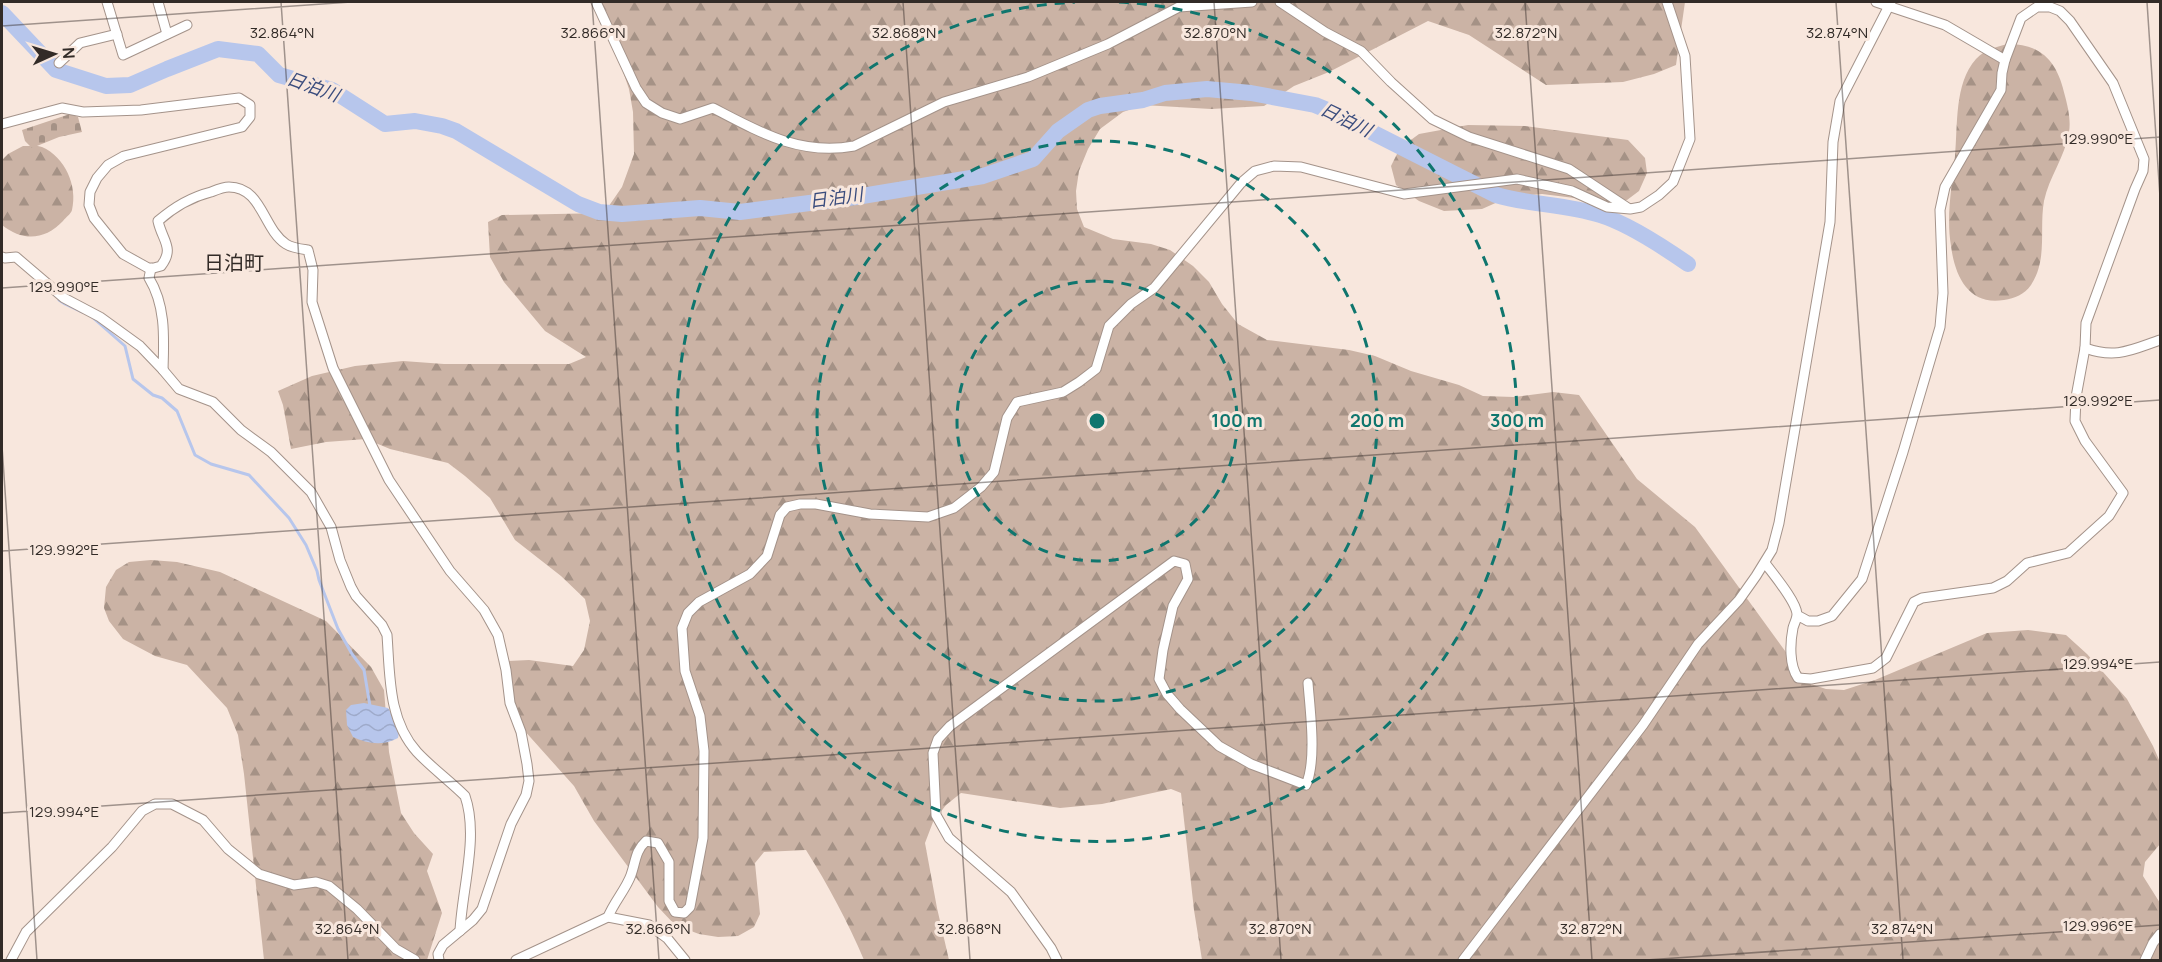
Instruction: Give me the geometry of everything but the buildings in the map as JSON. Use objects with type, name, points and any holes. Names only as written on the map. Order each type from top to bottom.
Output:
[{"type":"street","points":[[107,2],[123,55],[187,25]]},
{"type":"street","points":[[158,2],[166,34]]},
{"type":"street","points":[[596,2],[636,88],[646,103],[662,113],[680,119],[713,108],[762,134],[777,139],[812,148],[838,149],[854,146],[944,102],[1028,77],[1098,48],[1179,7],[1252,2]]},
{"type":"street","points":[[1280,2],[1325,32],[1361,51],[1432,119],[1469,137],[1569,169],[1630,209]]},
{"type":"street","points":[[608,917],[631,876],[638,849],[646,841],[658,843],[669,862],[669,901],[675,912],[684,913],[690,907],[704,838],[704,751],[700,716],[685,671],[682,627],[688,613],[699,602],[750,574],[767,556],[780,514],[787,507],[816,504],[870,514],[928,517],[954,508],[981,487],[994,472],[1007,418],[1017,402],[1063,392],[1096,369],[1109,326],[1131,304],[1154,288],[1241,183],[1255,171],[1274,166],[1301,167],[1404,194],[1517,179],[1572,191],[1607,207],[1630,209],[1641,207],[1673,182],[1690,139],[1685,56],[1667,2]]},
{"type":"street","points":[[1876,2],[1890,3],[1945,25],[2005,60]]},
{"type":"street","points":[[1463,960],[1643,725],[1698,645],[1739,600],[1772,550],[1779,523],[1830,222],[1833,142],[1840,101],[1890,3]]},
{"type":"street","points":[[1765,562],[1794,605],[1797,615],[1793,628],[1791,651],[1794,673],[1798,678],[1811,679],[1873,668],[1886,658],[1914,602],[1922,598],[1993,588],[2007,580],[2027,563],[2068,553],[2109,516],[2123,492],[2085,441],[2075,421],[2076,397],[2085,348],[2086,323],[2143,171],[2144,159],[2113,82],[2070,21],[2060,11],[2050,7],[2037,7],[2021,18],[2005,60],[2001,90],[1945,188],[1940,210],[1943,293],[1940,327],[1862,579],[1832,616],[1818,621],[1808,621],[1797,615]]},
{"type":"street","points":[[59,63],[70,59],[80,43],[117,34]]},
{"type":"street","points":[[2,124],[62,108],[83,112],[141,110],[239,98],[250,105],[250,117],[242,127],[124,156],[108,165],[97,178],[90,192],[89,205],[94,218],[123,254],[151,268],[161,266],[168,257],[168,247],[160,232],[158,221],[171,210],[197,195],[229,187],[245,191],[257,203],[276,236],[287,245],[308,250],[313,270],[312,302],[338,378],[389,480],[450,571],[484,610],[498,634],[510,703],[521,732],[529,781],[526,795],[511,824],[497,860],[482,909],[443,945],[438,954],[439,960]]},
{"type":"street","points":[[8,257],[64,298],[100,317],[140,346],[179,389],[213,402],[242,430],[271,452],[311,492],[331,527],[340,560],[351,587],[356,596],[382,625],[387,635],[394,711],[404,732],[415,749],[465,796],[471,817],[468,868],[460,931]]},
{"type":"street","points":[[151,268],[149,278],[157,291],[162,312],[163,370]]},
{"type":"street","points":[[2085,348],[2109,354],[2129,351],[2160,340]]},
{"type":"street","points":[[1057,960],[1011,892],[949,838],[936,815],[933,753],[938,739],[950,726],[1174,561],[1185,564],[1188,579],[1173,606],[1159,679],[1180,710],[1219,746],[1251,764],[1306,785],[1311,764],[1308,682]]},
{"type":"street","points":[[11,960],[26,932],[112,847],[142,811],[155,804],[172,804],[203,820],[228,849],[260,874],[294,885],[316,882],[329,886],[357,909],[396,949],[415,960]]},
{"type":"street","points":[[516,960],[608,917],[649,925],[667,938],[685,960]]},
{"type":"street","points":[[2145,960],[2160,934]]},
{"type":"green space","points":[[599,2],[1685,2],[1676,65],[1654,74],[1623,82],[1546,85],[1469,35],[1428,21],[1329,72],[1294,86],[1264,106],[1211,109],[1143,105],[1123,112],[1100,129],[1079,171],[1076,191],[1077,209],[1084,227],[1113,239],[1151,244],[1170,250],[1193,266],[1209,282],[1222,304],[1238,324],[1267,340],[1349,350],[1375,356],[1411,371],[1459,385],[1483,396],[1514,397],[1553,392],[1579,395],[1637,479],[1695,527],[1811,684],[1826,689],[1844,690],[1875,680],[1987,633],[2028,630],[2066,635],[2087,654],[2127,699],[2160,762],[2160,844],[2145,862],[2143,876],[2160,903],[2160,960],[1202,960],[1181,793],[1171,789],[1102,804],[1060,808],[961,793],[946,805],[933,822],[925,843],[949,960],[864,960],[837,904],[806,850],[764,852],[755,863],[760,914],[754,927],[738,936],[718,937],[699,934],[675,925],[658,907],[594,821],[574,786],[514,719],[501,672],[508,661],[529,660],[573,666],[584,650],[590,621],[585,599],[561,576],[515,540],[490,498],[448,463],[390,449],[366,439],[326,442],[291,449],[283,405],[278,391],[312,376],[355,366],[403,361],[444,364],[569,364],[586,357],[545,331],[504,282],[490,257],[488,222],[502,215],[604,213],[622,187],[634,154],[633,112],[629,89]]},
{"type":"green space","points":[[2008,44],[2020,45],[2040,52],[2053,65],[2062,85],[2070,128],[2044,201],[2041,254],[2036,275],[2031,285],[2022,294],[1992,301],[1973,294],[1960,278],[1951,246],[1949,212],[1958,105],[1964,80],[1976,59],[1991,49]]},
{"type":"green space","points":[[70,114],[78,117],[82,132],[59,137],[32,148],[25,141],[22,130]]},
{"type":"green space","points":[[1468,125],[1525,126],[1628,140],[1645,158],[1647,173],[1639,191],[1627,200],[1607,202],[1542,194],[1509,197],[1482,209],[1444,211],[1419,201],[1396,185],[1391,166],[1400,148],[1419,134]]},
{"type":"green space","points":[[23,146],[42,147],[57,158],[68,173],[73,191],[70,214],[49,232],[34,237],[18,234],[2,225],[2,160]]},
{"type":"green space","points":[[151,560],[177,562],[220,572],[326,621],[371,667],[384,690],[389,752],[401,813],[414,833],[433,854],[427,871],[442,913],[427,960],[264,960],[244,774],[238,735],[227,708],[187,665],[155,656],[123,639],[109,621],[104,608],[106,587],[116,570],[129,562]]},
{"type":"water","points":[[364,703],[388,708],[398,726],[398,738],[376,743],[353,737],[347,725],[346,710],[351,705]]},
{"type":"waterway","name":"日泊川","points":[[2,13],[56,70],[106,86],[130,85],[218,49],[258,54],[279,75],[332,90],[385,124],[415,121],[456,131],[578,204],[599,212],[622,214],[700,208],[740,212],[856,197],[983,176],[1033,159],[1058,131],[1088,110],[1143,100],[1165,93],[1207,89],[1251,93],[1315,105],[1496,195],[1600,215],[1633,230],[1688,264]]},
{"type":"waterway","points":[[59,300],[82,312]]},
{"type":"waterway","points":[[91,316],[125,346],[133,379],[177,411],[195,455],[211,464],[249,475],[289,518],[306,545],[338,629],[364,670],[370,706]]},
{"type":"district","name":"日泊町","points":[[234,263]]}]
